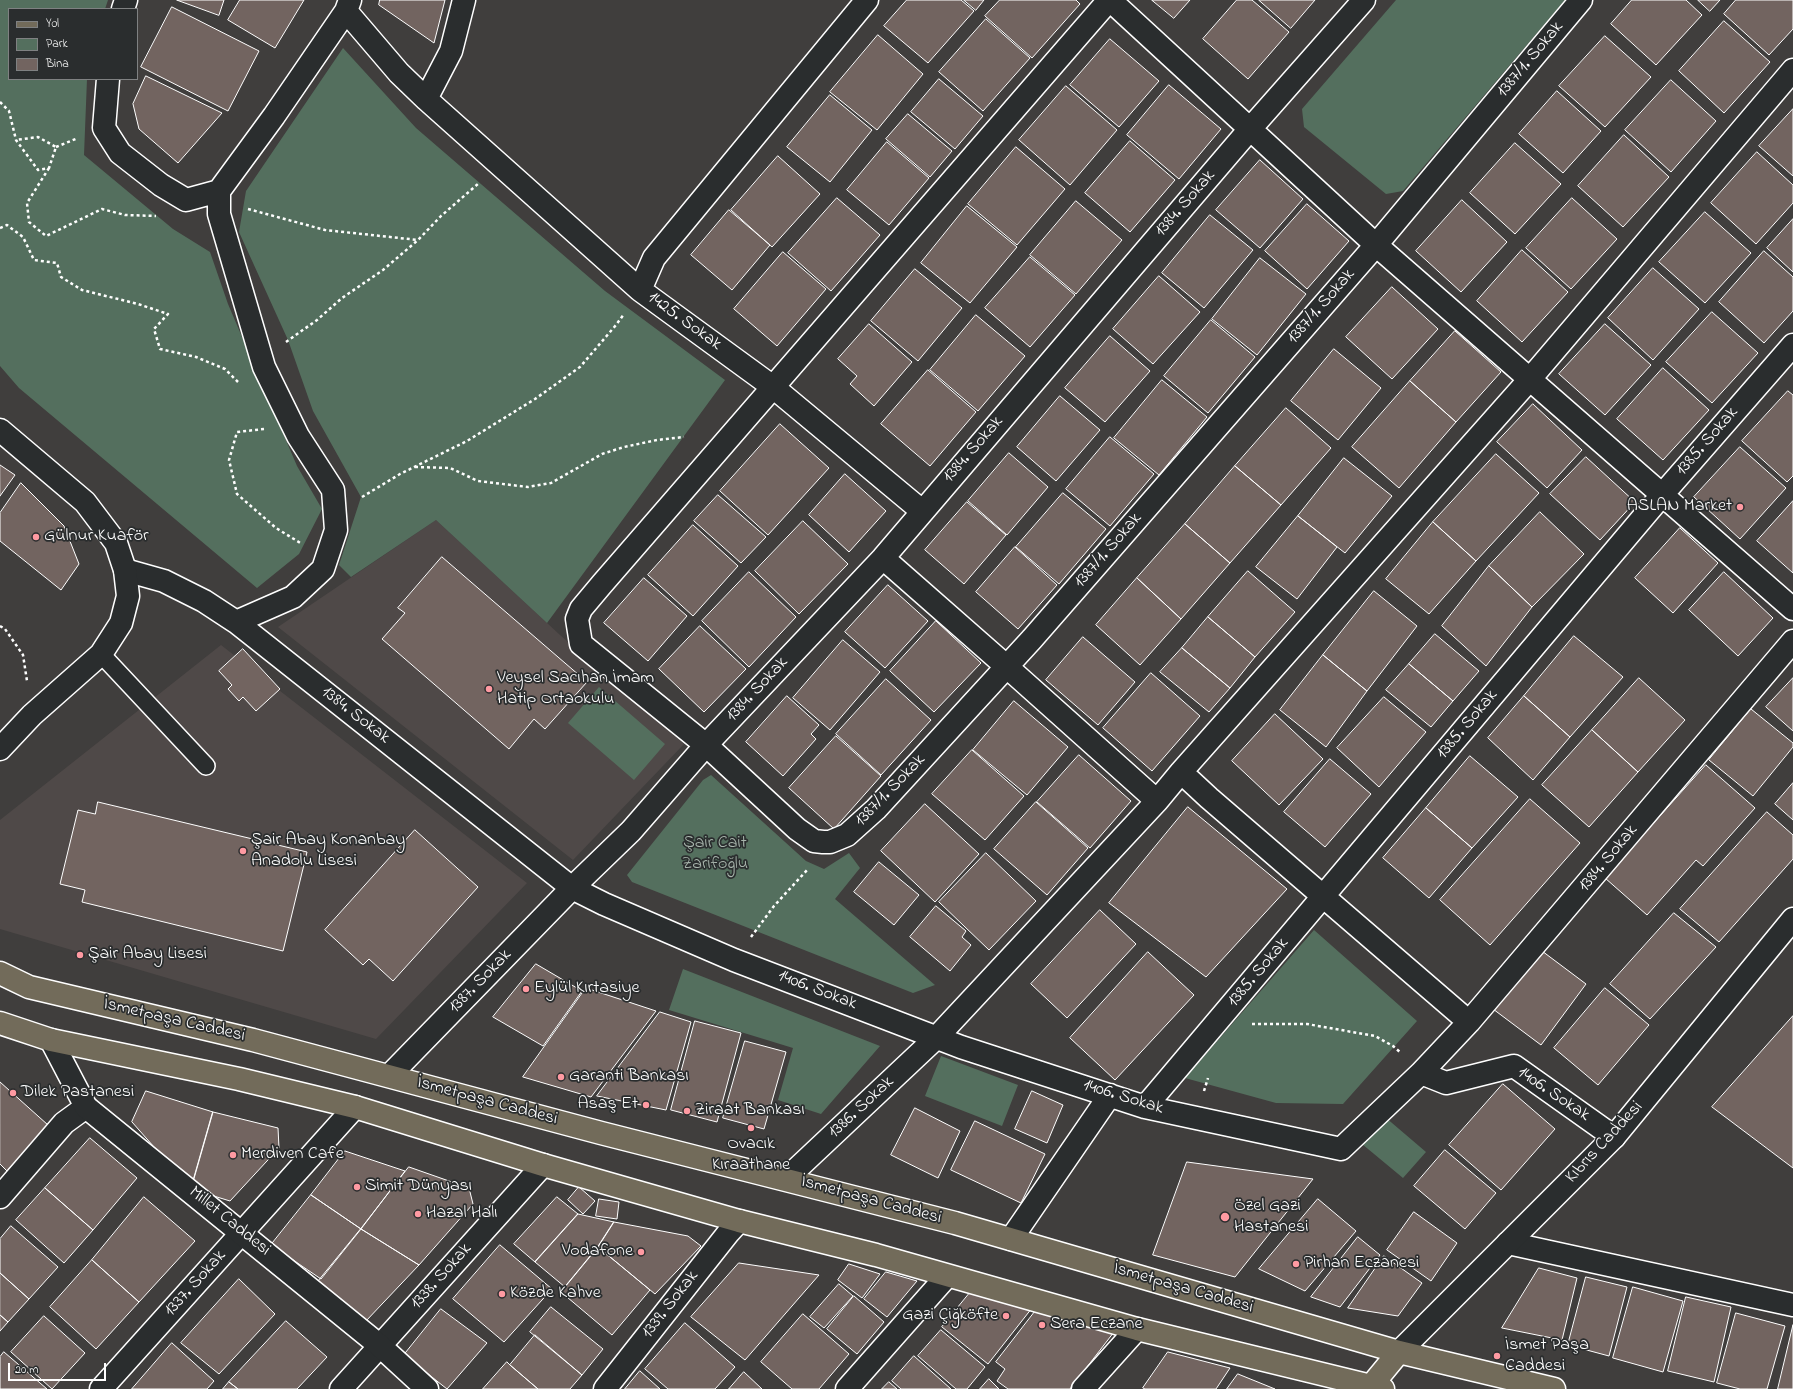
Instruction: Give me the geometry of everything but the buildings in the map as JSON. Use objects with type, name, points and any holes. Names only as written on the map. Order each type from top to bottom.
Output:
[{"type":"main road","name":"İsmetpaşa Caddesi","points":[[0,973],[29,987],[253,1040],[390,1075],[601,1133],[786,1179],[1011,1239],[1399,1352],[1554,1389]]},
{"type":"main road","points":[[0,1023],[51,1040],[239,1079],[355,1107],[544,1165],[739,1221],[876,1255],[1137,1330],[1374,1388],[1399,1352]]},
{"type":"street","points":[[426,100],[451,51],[464,0]]},
{"type":"street","name":"1425. Sokak","points":[[867,0],[654,258],[640,290],[773,387],[922,511]]},
{"type":"street","points":[[823,842],[814,841],[796,829],[706,745],[581,644],[576,619],[582,609],[773,387],[1110,0],[1376,245],[1793,609]]},
{"type":"street","name":"1384. Sokak","points":[[572,888],[630,831],[706,745],[882,558],[1250,129],[1364,0]]},
{"type":"street","name":"1387/1. Sokak","points":[[823,842],[830,842],[847,835],[876,808],[1042,627],[1376,245],[1581,0]]},
{"type":"street","points":[[236,622],[293,597],[323,569],[336,530],[333,490],[298,436],[264,367],[219,214],[219,191],[274,116],[348,6],[399,72],[426,100],[640,290]]},
{"type":"street","name":"1386. Sokak","points":[[786,1179],[937,1037],[1156,801],[1530,380],[1793,70]]},
{"type":"street","points":[[108,80],[104,128],[120,153],[161,185],[186,200],[219,191]]},
{"type":"street","name":"1385. Sokak","points":[[1144,1107],[1324,897],[1662,495],[1793,345]]},
{"type":"street","points":[[0,430],[85,502],[116,543],[125,570],[128,596],[121,623],[101,654],[32,715],[0,749]]},
{"type":"street","points":[[882,558],[1006,666],[1156,801]]},
{"type":"street","name":"1384. Sokak","points":[[125,570],[164,580],[204,601],[236,622],[572,888],[604,904]]},
{"type":"street","name":"1384. Sokak","points":[[1421,1073],[1470,1022],[1793,641]]},
{"type":"street","points":[[0,727],[32,715]]},
{"type":"street","points":[[1181,772],[1209,798],[1470,1022]]},
{"type":"street","name":"1387. Sokak","points":[[390,1075],[572,888]]},
{"type":"street","name":"1406. Sokak","points":[[604,904],[734,960],[961,1047],[1144,1107],[1341,1149],[1421,1073],[1446,1083],[1514,1066],[1614,1137]]},
{"type":"street","name":"Kıbrıs Caddesi","points":[[1399,1352],[1614,1137],[1793,919]]},
{"type":"street","name":"Millet Caddesi","points":[[51,1040],[86,1107],[379,1345],[427,1389]]},
{"type":"street","points":[[1011,1239],[1110,1096]]},
{"type":"street","points":[[0,1197],[64,1123],[86,1107]]},
{"type":"street","name":"1337. Sokak","points":[[101,1389],[355,1107]]},
{"type":"street","name":"1338. Sokak","points":[[341,1389],[379,1345],[544,1165]]},
{"type":"street","name":"1339. Sokak","points":[[605,1389],[739,1221]]},
{"type":"street","points":[[1508,1243],[1793,1305]]},
{"type":"street","points":[[847,1389],[947,1276]]},
{"type":"street","points":[[1083,1389],[1137,1330]]},
{"type":"lane","points":[[101,654],[206,766]]},
{"type":"path","points":[[0,102],[9,111],[16,140],[38,170],[49,168]]},
{"type":"path","points":[[16,140],[38,137],[56,147],[49,168],[27,203],[29,222],[46,236],[102,209],[125,215],[157,217]]},
{"type":"path","points":[[262,357],[317,320],[342,298],[383,270],[418,240],[441,216],[500,165]]},
{"type":"path","points":[[219,214],[244,208],[325,230],[418,240]]},
{"type":"path","points":[[0,228],[8,225],[23,237],[34,260],[57,263],[61,277],[82,290],[138,304],[168,314],[154,330],[160,349],[196,357],[225,369],[241,385]]},
{"type":"path","points":[[335,514],[415,467],[467,441],[535,399],[580,367],[616,325],[640,290]]},
{"type":"path","points":[[268,429],[237,432],[229,460],[237,494],[276,528],[326,558]]},
{"type":"path","points":[[415,467],[450,468],[478,481],[528,487],[551,483],[596,457],[617,449],[657,440],[684,437]]},
{"type":"path","points":[[0,626],[5,629],[23,655],[32,715]]},
{"type":"path","points":[[734,960],[774,906],[808,869],[823,842]]},
{"type":"path","points":[[1249,1024],[1307,1024],[1375,1036],[1393,1046],[1421,1073]]},
{"type":"path","points":[[1195,1118],[1204,1095],[1207,1079],[1211,1074]]},
{"type":"shaded area","name":"Veysel Sacıhan İmam Hatip Ortaokulu","points":[[436,520],[560,635],[684,744],[573,860],[278,627]]},
{"type":"shaded area","name":"Şair Abay Konanbay Anadolu Lisesi","points":[[221,645],[527,883],[376,1039],[0,929],[0,820]]},
{"type":"green space","points":[[0,0],[108,0],[105,8],[8,8],[8,80],[87,80],[84,155],[173,229],[210,252],[228,304],[297,466],[322,509],[299,554],[257,588],[19,388],[0,366]]},
{"type":"green space","points":[[1396,0],[1565,0],[1403,191],[1386,194],[1304,127],[1302,109]]},
{"type":"green space","points":[[343,48],[416,128],[605,291],[725,380],[547,623],[436,520],[351,577],[339,565],[361,497],[313,411],[288,340],[239,232],[246,191]]},
{"type":"green space","points":[[599,687],[665,744],[634,780],[568,723]]},
{"type":"green space","name":"Şair Cait Zarifoğlu","points":[[711,775],[806,861],[824,869],[849,853],[860,868],[835,899],[935,985],[913,993],[632,882],[627,875],[703,780]]},
{"type":"green space","points":[[1314,930],[1417,1021],[1343,1104],[1276,1103],[1185,1078]]},
{"type":"green space","points":[[683,969],[880,1046],[821,1114],[778,1100],[793,1048],[669,1010]]},
{"type":"green space","points":[[941,1056],[1018,1085],[1002,1126],[925,1096]]},
{"type":"green space","points":[[1385,1117],[1426,1152],[1403,1178],[1362,1144]]},
{"type":"place","name":"ASLAN Market","points":[[1740,507]]},
{"type":"place","name":"Gülnur Kuaför","points":[[36,537]]},
{"type":"place","name":"Veysel Sacıhan İmam Hatip Ortaokulu","points":[[489,689]]},
{"type":"place","name":"Şair Abay Konanbay Anadolu Lisesi","points":[[243,851]]},
{"type":"place","name":"Şair Abay Lisesi","points":[[80,955]]},
{"type":"place","name":"Eylül Kırtasiye","points":[[526,989]]},
{"type":"place","name":"Garanti Bankası","points":[[561,1077]]},
{"type":"place","name":"Dilek Pastanesi","points":[[13,1093]]},
{"type":"place","name":"Asaş Et","points":[[646,1105]]},
{"type":"place","name":"Ziraat Bankası","points":[[687,1111]]},
{"type":"place","name":"Ovacık Kıraathane","points":[[751,1128]]},
{"type":"place","name":"Merdiven Cafe","points":[[233,1155]]},
{"type":"place","name":"Simit Dünyası","points":[[357,1187]]},
{"type":"place","name":"Hazal Halı","points":[[418,1214]]},
{"type":"place","name":"Özel Gazi Hastanesi","points":[[1225,1217]]},
{"type":"place","name":"Vodafone","points":[[641,1252]]},
{"type":"place","name":"Pirhan Eczanesi","points":[[1296,1264]]},
{"type":"place","name":"Közde Kahve","points":[[502,1294]]},
{"type":"place","name":"Gazi Çiğköfte","points":[[1006,1316]]},
{"type":"place","name":"Sera Eczane","points":[[1042,1325]]},
{"type":"place","name":"İsmet Paşa Caddesi","points":[[1497,1356]]}]
